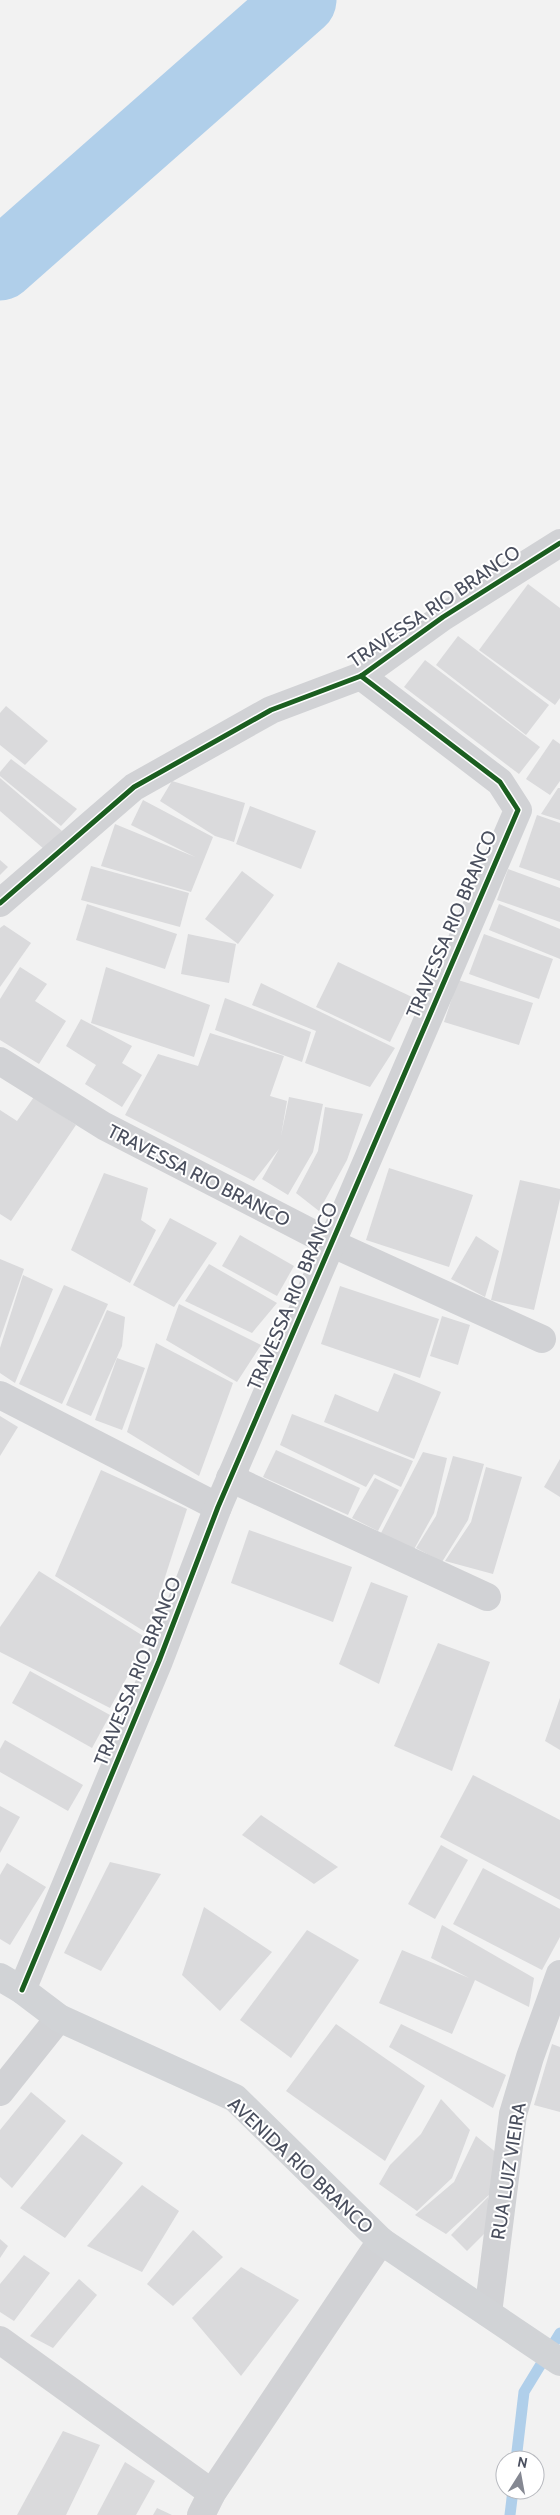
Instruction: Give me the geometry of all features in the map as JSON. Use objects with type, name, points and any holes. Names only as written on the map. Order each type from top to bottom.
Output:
[{"type":"main road","name":"AVENIDA RIO BRANCO","points":[[11,1984],[59,2018],[235,2098],[381,2241],[560,2362]]},
{"type":"street","name":"TRAVESSA RIO BRANCO","points":[[0,903],[134,787],[271,710],[361,676],[443,616],[560,543]]},
{"type":"street","name":"TRAVESSA RIO BRANCO","points":[[11,1984],[159,1661],[218,1506],[518,810],[500,782],[361,676]]},
{"type":"street","name":"TRAVESSA RIO BRANCO","points":[[0,1062],[104,1126],[331,1243],[542,1339]]},
{"type":"street","points":[[0,1395],[218,1506]]},
{"type":"street","points":[[230,1478],[487,1598]]},
{"type":"street","name":"RUA LUIZ VIEIRA","points":[[488,2313],[513,2114],[530,2057],[560,1974]]},
{"type":"street","points":[[0,2092],[59,2018]]},
{"type":"street","points":[[0,2340],[207,2504],[381,2241]]},
{"type":"building","points":[[528,584],[560,608],[560,698],[555,705],[479,650]]},
{"type":"building","points":[[458,636],[549,705],[526,735],[436,665]]},
{"type":"building","points":[[425,660],[540,747],[519,774],[404,687]]},
{"type":"building","points":[[6,706],[48,741],[25,765],[0,745],[0,713]]},
{"type":"building","points":[[553,739],[560,744],[560,781],[550,795],[526,779]]},
{"type":"building","points":[[11,759],[77,809],[61,826],[0,776],[0,772]]},
{"type":"building","points":[[0,778],[62,831],[44,849],[0,811]]},
{"type":"building","points":[[172,781],[245,803],[234,842],[215,836],[160,801]]},
{"type":"building","points":[[558,788],[560,788],[560,820],[541,814]]},
{"type":"building","points":[[143,800],[213,837],[191,892],[101,866],[115,824],[195,857],[131,825]]},
{"type":"building","points":[[250,806],[316,831],[301,869],[236,844]]},
{"type":"building","points":[[537,815],[560,823],[560,881],[519,867]]},
{"type":"building","points":[[0,860],[8,867],[0,875]]},
{"type":"building","points":[[91,866],[189,893],[180,927],[81,900]]},
{"type":"building","points":[[508,869],[560,888],[560,922],[497,900]]},
{"type":"building","points":[[242,871],[274,895],[238,944],[205,919]]},
{"type":"building","points":[[87,904],[177,934],[165,969],[76,940]]},
{"type":"building","points":[[499,904],[560,929],[560,959],[489,930]]},
{"type":"building","points":[[4,925],[31,943],[0,987],[0,928]]},
{"type":"building","points":[[188,934],[236,944],[229,983],[181,974]]},
{"type":"building","points":[[484,934],[553,959],[539,999],[469,974]]},
{"type":"building","points":[[338,962],[412,997],[390,1042],[316,1007]]},
{"type":"building","points":[[20,967],[47,984],[35,1001],[66,1021],[39,1064],[0,1040],[0,999]]},
{"type":"building","points":[[106,967],[210,1005],[194,1057],[91,1023]]},
{"type":"building","points":[[458,980],[533,1003],[519,1045],[444,1022]]},
{"type":"building","points":[[261,983],[395,1048],[370,1087],[305,1063],[316,1031],[252,1005]]},
{"type":"building","points":[[225,998],[311,1032],[302,1062],[215,1030]]},
{"type":"building","points":[[81,1019],[132,1046],[122,1063],[142,1075],[122,1107],[85,1084],[96,1065],[66,1046]]},
{"type":"building","points":[[210,1033],[284,1056],[270,1096],[287,1101],[281,1136],[289,1097],[323,1104],[313,1152],[288,1195],[262,1179],[279,1149],[254,1181],[125,1115],[158,1054],[198,1066]]},
{"type":"building","points":[[34,1097],[76,1125],[11,1221],[0,1214],[0,1110],[17,1121]]},
{"type":"building","points":[[325,1107],[363,1114],[347,1160],[319,1211],[296,1193],[318,1151]]},
{"type":"building","points":[[389,1168],[473,1195],[449,1267],[366,1240]]},
{"type":"building","points":[[104,1173],[148,1188],[141,1220],[156,1230],[130,1283],[71,1250]]},
{"type":"building","points":[[520,1180],[560,1189],[560,1199],[534,1310],[491,1300]]},
{"type":"building","points":[[170,1218],[217,1243],[174,1307],[133,1285]]},
{"type":"building","points":[[240,1235],[294,1266],[277,1296],[222,1266]]},
{"type":"building","points":[[476,1236],[499,1251],[485,1297],[451,1279]]},
{"type":"building","points":[[0,1259],[24,1269],[0,1339]]},
{"type":"building","points":[[209,1264],[277,1303],[252,1333],[185,1301]]},
{"type":"building","points":[[23,1275],[53,1289],[15,1383],[0,1373],[0,1348]]},
{"type":"building","points":[[64,1285],[108,1304],[62,1404],[19,1384]]},
{"type":"building","points":[[340,1286],[439,1319],[420,1378],[321,1344]]},
{"type":"building","points":[[179,1304],[261,1345],[237,1382],[166,1340]]},
{"type":"building","points":[[107,1310],[125,1317],[122,1346],[91,1416],[66,1405]]},
{"type":"building","points":[[442,1316],[470,1325],[458,1365],[430,1356]]},
{"type":"building","points":[[156,1343],[233,1383],[199,1476],[127,1432]]},
{"type":"building","points":[[117,1358],[145,1368],[122,1430],[95,1420]]},
{"type":"building","points":[[394,1373],[441,1392],[414,1459],[324,1422],[335,1394],[378,1412]]},
{"type":"building","points":[[292,1414],[413,1461],[401,1487],[374,1474],[366,1487],[280,1445]]},
{"type":"building","points":[[0,1416],[18,1427],[0,1456]]},
{"type":"building","points":[[276,1450],[360,1488],[348,1515],[263,1477]]},
{"type":"building","points":[[423,1452],[447,1458],[434,1513],[412,1553],[380,1535]]},
{"type":"building","points":[[453,1456],[484,1464],[468,1520],[442,1562],[416,1548],[436,1516]]},
{"type":"building","points":[[560,1459],[560,1497],[544,1487]]},
{"type":"building","points":[[486,1467],[522,1477],[493,1574],[445,1561],[471,1522]]},
{"type":"building","points":[[101,1470],[187,1509],[147,1633],[55,1576]]},
{"type":"building","points":[[375,1478],[399,1490],[378,1531],[352,1518]]},
{"type":"building","points":[[249,1530],[352,1567],[333,1622],[231,1583]]},
{"type":"building","points":[[39,1571],[148,1639],[110,1708],[0,1652],[0,1627]]},
{"type":"building","points":[[371,1582],[408,1596],[379,1684],[339,1664]]},
{"type":"building","points":[[438,1643],[490,1662],[452,1771],[394,1746]]},
{"type":"building","points":[[30,1671],[110,1715],[92,1748],[12,1703]]},
{"type":"building","points":[[560,1698],[560,1750],[545,1741]]},
{"type":"building","points":[[5,1740],[83,1785],[68,1811],[0,1772],[0,1749]]},
{"type":"building","points":[[473,1775],[560,1820],[560,1900],[440,1837]]},
{"type":"building","points":[[0,1806],[20,1817],[0,1853]]},
{"type":"building","points":[[261,1815],[338,1867],[314,1884],[242,1835]]},
{"type":"building","points":[[441,1845],[468,1860],[435,1919],[408,1904]]},
{"type":"building","points":[[110,1862],[161,1874],[101,1971],[64,1953]]},
{"type":"building","points":[[7,1863],[46,1887],[10,1945],[0,1939],[0,1875]]},
{"type":"building","points":[[483,1868],[560,1909],[560,1937],[542,1970],[453,1924]]},
{"type":"building","points":[[204,1907],[272,1952],[220,2011],[182,1975]]},
{"type":"building","points":[[442,1925],[534,1978],[529,2007],[475,1980],[452,2034],[379,2003],[402,1950],[469,1978],[431,1958]]},
{"type":"building","points":[[307,1930],[359,1960],[291,2058],[240,2020]]},
{"type":"building","points":[[336,2024],[425,2086],[385,2161],[286,2091]]},
{"type":"building","points":[[401,2024],[506,2075],[493,2108],[389,2047]]},
{"type":"building","points":[[552,2044],[560,2047],[560,2112],[534,2105]]},
{"type":"building","points":[[31,2092],[66,2121],[12,2188],[0,2177],[0,2130]]},
{"type":"building","points":[[441,2099],[470,2130],[452,2178],[417,2211],[379,2184],[390,2165],[421,2134]]},
{"type":"building","points":[[82,2134],[123,2163],[65,2238],[20,2208]]},
{"type":"building","points":[[476,2136],[498,2154],[491,2193],[446,2234],[415,2215],[454,2182]]},
{"type":"building","points":[[142,2185],[179,2211],[142,2272],[87,2246]]},
{"type":"building","points":[[488,2197],[490,2228],[467,2251],[451,2235]]},
{"type":"building","points":[[193,2230],[223,2257],[173,2306],[147,2284]]},
{"type":"building","points":[[0,2239],[8,2246],[0,2258]]},
{"type":"building","points":[[24,2255],[50,2273],[14,2321],[0,2312],[0,2284]]},
{"type":"building","points":[[241,2267],[299,2300],[241,2376],[192,2318]]},
{"type":"building","points":[[79,2279],[97,2295],[53,2348],[30,2336]]},
{"type":"building","points":[[63,2431],[100,2445],[66,2515],[17,2515]]},
{"type":"building","points":[[125,2462],[155,2481],[136,2515],[97,2515]]},
{"type":"building","points":[[157,2508],[172,2515],[153,2515]]},
{"type":"waterway","points":[[0,265],[301,0]]},
{"type":"waterway","points":[[517,2450],[524,2392],[560,2333]]},
{"type":"waterway","points":[[510,2515],[512,2500]]},
{"type":"cycle path","points":[[0,903],[134,787],[271,710],[361,676],[443,617],[560,543]]},
{"type":"cycle path","points":[[22,1990],[159,1661],[218,1507],[518,810],[500,782],[361,676]]}]
